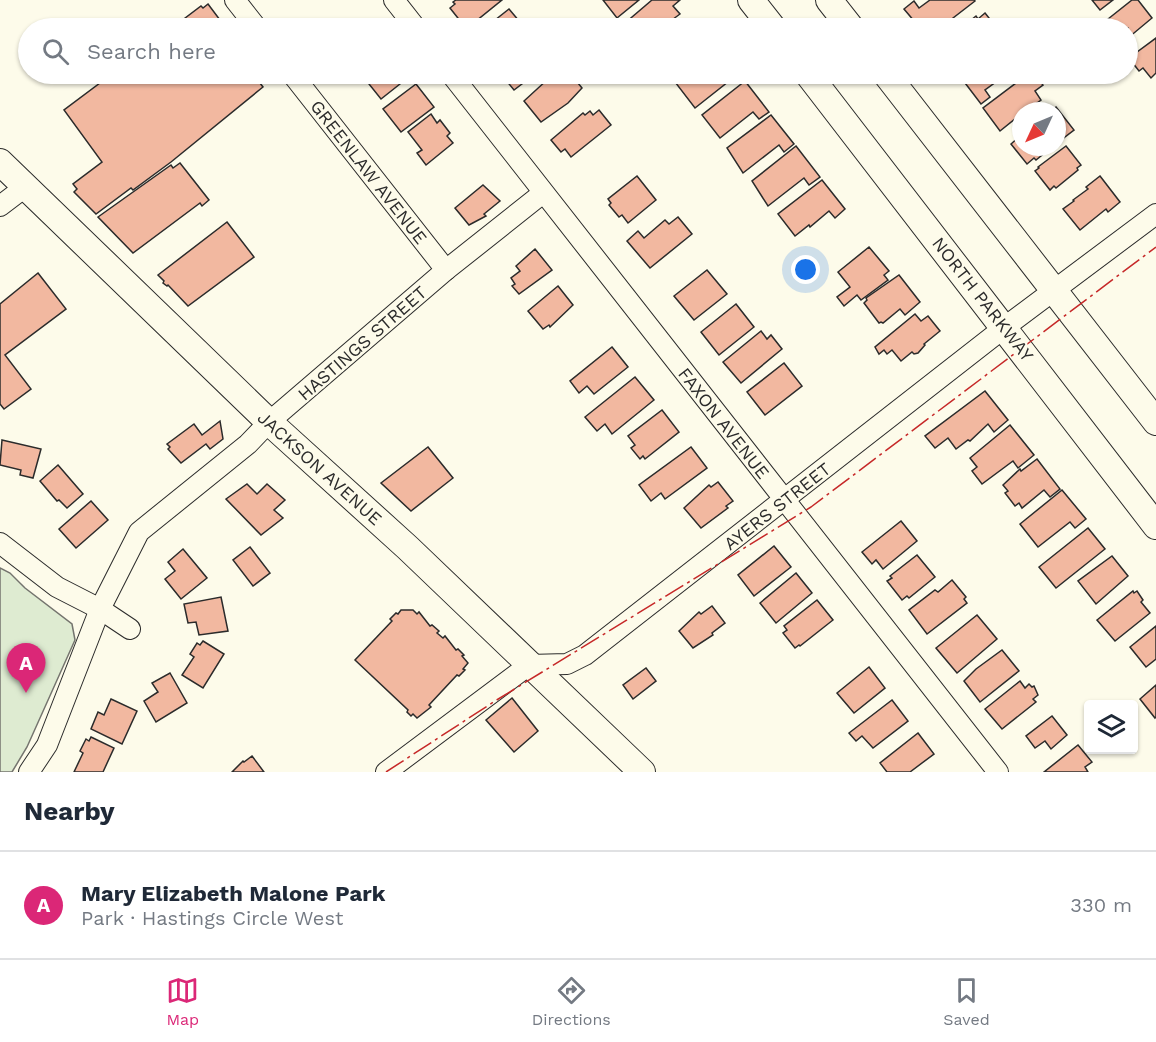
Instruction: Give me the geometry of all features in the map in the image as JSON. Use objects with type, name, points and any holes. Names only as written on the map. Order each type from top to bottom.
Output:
[{"type":"main road","points":[[751,0],[765,18]]},
{"type":"main road","points":[[829,0],[843,18]]},
{"type":"main road","name":"NORTH PARKWAY","points":[[816,84],[1156,526]]},
{"type":"main road","points":[[894,84],[1156,423]]},
{"type":"main road","name":"JACKSON AVENUE","points":[[0,162],[269,422],[408,549],[642,772]]},
{"type":"street","points":[[235,0],[249,18]]},
{"type":"street","points":[[394,0],[408,18]]},
{"type":"street","name":"GREENLAW AVENUE","points":[[300,84],[446,270]]},
{"type":"street","name":"FAXON AVENUE","points":[[459,84],[998,772]]},
{"type":"street","points":[[0,206],[25,188]]},
{"type":"street","name":"HASTINGS STREET","points":[[29,772],[47,745],[100,609],[139,532],[248,444],[269,422],[446,270],[543,193]]},
{"type":"street","name":"AYERS STREET","points":[[529,665],[567,664],[585,655],[1005,327],[1156,214]]},
{"type":"street","points":[[0,543],[57,587],[100,609],[130,629]]},
{"type":"street","points":[[386,772],[529,665]]},
{"type":"green space","points":[[0,568],[10,573],[25,588],[72,624],[75,640],[27,747],[12,772],[0,772]]},
{"type":"building","points":[[456,0],[502,0],[480,18],[458,18],[450,8],[455,4],[453,2]]},
{"type":"building","points":[[603,0],[639,0],[617,18]]},
{"type":"building","points":[[652,0],[680,0],[673,6],[680,14],[675,18],[631,18]]},
{"type":"building","points":[[930,0],[975,1],[953,18],[912,18],[904,9],[914,1],[919,8]]},
{"type":"building","points":[[1092,0],[1113,0],[1100,10]]},
{"type":"building","points":[[1132,0],[1138,0],[1152,18],[1138,30],[1138,18],[1109,18]]},
{"type":"building","points":[[208,4],[218,18],[185,18],[201,6],[203,8]]},
{"type":"building","points":[[509,9],[517,18],[498,18]]},
{"type":"building","points":[[985,13],[989,18],[979,18]]},
{"type":"building","points":[[1156,38],[1156,73],[1151,78],[1143,68],[1138,70],[1138,51]]},
{"type":"building","points":[[99,84],[261,84],[263,87],[171,162],[96,214],[74,192],[77,189],[73,184],[102,162],[64,110]]},
{"type":"building","points":[[369,84],[400,84],[381,99]]},
{"type":"building","points":[[416,84],[434,107],[401,132],[383,109]]},
{"type":"building","points":[[509,84],[522,84],[514,90]]},
{"type":"building","points":[[543,84],[579,84],[582,88],[568,103],[541,122],[524,101]]},
{"type":"building","points":[[677,84],[725,84],[695,108]]},
{"type":"building","points":[[741,84],[747,84],[769,112],[759,119],[753,112],[720,138],[702,115]]},
{"type":"building","points":[[966,84],[993,84],[985,90],[990,97],[981,104]]},
{"type":"building","points":[[1015,84],[1042,84],[1035,91],[1041,100],[1038,102],[1012,102],[1012,121],[1000,131],[983,108]]},
{"type":"building","points":[[599,110],[611,125],[571,157],[565,149],[561,152],[551,140],[583,113],[585,115],[590,111],[593,115]]},
{"type":"building","points":[[431,114],[437,123],[440,120],[450,133],[447,136],[453,143],[426,165],[417,153],[422,150],[408,132]]},
{"type":"building","points":[[771,115],[794,144],[784,152],[779,145],[743,173],[727,148]]},
{"type":"building","points":[[1066,120],[1074,130],[1066,136]]},
{"type":"building","points":[[796,146],[820,177],[809,185],[804,178],[768,206],[752,181]]},
{"type":"building","points":[[1066,146],[1081,165],[1056,188],[1054,186],[1050,190],[1035,171],[1053,156],[1066,156]]},
{"type":"building","points":[[1021,156],[1041,156],[1036,160],[1034,158],[1027,164]]},
{"type":"building","points":[[180,163],[209,200],[202,206],[200,203],[133,253],[98,217],[171,165],[173,168]]},
{"type":"building","points":[[637,176],[656,200],[628,223],[622,215],[619,217],[609,205],[611,203],[608,199]]},
{"type":"building","points":[[1100,176],[1120,202],[1108,212],[1106,209],[1080,230],[1063,209]]},
{"type":"building","points":[[822,180],[845,209],[835,218],[829,211],[795,236],[778,214]]},
{"type":"building","points":[[483,185],[500,201],[484,214],[486,216],[469,225],[455,208]]},
{"type":"building","points":[[678,217],[692,234],[650,268],[627,241],[638,231],[644,238],[665,220],[669,224]]},
{"type":"building","points":[[227,222],[254,257],[188,306],[168,285],[163,283],[164,281],[158,275]]},
{"type":"building","points":[[869,247],[889,271],[884,275],[888,280],[861,300],[857,295],[844,306],[837,297],[850,287],[838,272]]},
{"type":"building","points":[[535,249],[552,270],[519,294],[512,286],[515,284],[511,278],[520,271],[516,266]]},
{"type":"building","points":[[707,270],[727,294],[694,320],[674,296]]},
{"type":"building","points":[[38,273],[66,309],[5,355],[31,389],[4,409],[0,404],[0,304]]},
{"type":"building","points":[[899,275],[920,302],[905,315],[900,309],[883,323],[879,323],[864,303],[866,298]]},
{"type":"building","points":[[558,286],[573,305],[550,327],[549,325],[543,329],[528,311]]},
{"type":"building","points":[[736,304],[754,327],[719,355],[701,332]]},
{"type":"building","points":[[915,314],[921,321],[928,316],[940,331],[924,344],[918,353],[912,352],[901,361],[892,350],[887,354],[884,350],[879,354],[875,347]]},
{"type":"building","points":[[761,331],[767,339],[771,335],[782,349],[741,383],[723,362]]},
{"type":"building","points":[[612,347],[628,367],[594,394],[587,386],[579,393],[570,381]]},
{"type":"building","points":[[784,363],[802,386],[765,415],[747,392]]},
{"type":"building","points":[[635,377],[654,400],[612,434],[605,424],[597,431],[585,417]]},
{"type":"building","points":[[985,391],[1008,420],[994,432],[988,424],[970,441],[968,440],[956,449],[948,438],[935,448],[925,436]]},
{"type":"building","points":[[662,410],[679,432],[645,459],[643,456],[640,459],[631,448],[635,445],[628,436]]},
{"type":"building","points":[[220,421],[223,439],[210,449],[206,444],[181,463],[168,449],[170,447],[167,444],[194,424],[202,435]]},
{"type":"building","points":[[1010,425],[1034,455],[1018,468],[1013,461],[982,484],[972,471],[977,467],[970,458]]},
{"type":"building","points":[[2,440],[41,449],[33,478],[20,475],[21,470],[0,465]]},
{"type":"building","points":[[428,447],[453,478],[411,511],[381,483]]},
{"type":"building","points":[[691,447],[707,468],[665,499],[661,493],[651,501],[639,485]]},
{"type":"building","points":[[1037,459],[1060,489],[1050,497],[1044,490],[1022,508],[1019,503],[1015,506],[1005,493],[1008,491],[1003,485],[1020,469],[1021,471]]},
{"type":"building","points":[[58,465],[83,494],[67,508],[59,500],[57,501],[40,481]]},
{"type":"building","points":[[718,482],[733,501],[726,506],[728,508],[701,528],[684,508],[709,485],[711,487]]},
{"type":"building","points":[[247,484],[257,494],[267,484],[285,500],[274,510],[283,518],[261,535],[226,499]]},
{"type":"building","points":[[1062,490],[1086,519],[1075,528],[1070,522],[1038,547],[1020,524]]},
{"type":"building","points":[[91,501],[108,520],[76,548],[59,529]]},
{"type":"building","points":[[901,521],[917,541],[883,569],[876,560],[872,564],[862,552]]},
{"type":"building","points":[[1088,528],[1105,549],[1056,588],[1039,567]]},
{"type":"building","points":[[774,546],[791,567],[754,596],[738,575]]},
{"type":"building","points":[[250,547],[270,573],[253,586],[233,560]]},
{"type":"building","points":[[183,549],[207,578],[181,599],[165,579],[175,571],[168,562]]},
{"type":"building","points":[[917,555],[935,577],[909,598],[907,596],[902,600],[887,581],[892,578],[890,576]]},
{"type":"building","points":[[1112,556],[1128,576],[1096,604],[1078,581]]},
{"type":"building","points":[[796,573],[812,593],[776,623],[760,603]]},
{"type":"building","points":[[952,580],[966,597],[964,599],[967,603],[927,634],[909,610],[935,590],[938,592]]},
{"type":"building","points":[[1133,591],[1134,593],[1137,591],[1143,600],[1141,602],[1150,613],[1115,641],[1097,620]]},
{"type":"building","points":[[221,597],[228,631],[199,635],[196,622],[188,623],[184,604]]},
{"type":"building","points":[[817,600],[833,620],[795,648],[783,633],[787,630],[784,626]]},
{"type":"building","points":[[712,606],[725,623],[712,633],[713,635],[693,648],[679,631],[699,612],[701,614]]},
{"type":"building","points":[[401,610],[413,610],[417,614],[419,612],[430,626],[432,625],[439,631],[437,633],[443,638],[445,636],[456,650],[458,649],[464,655],[462,656],[468,663],[463,669],[465,670],[459,676],[457,675],[429,705],[431,707],[417,718],[413,714],[411,716],[408,710],[355,660],[392,621],[390,619]]},
{"type":"building","points":[[977,615],[997,639],[957,673],[936,648]]},
{"type":"building","points":[[1156,626],[1156,659],[1146,667],[1130,647]]},
{"type":"building","points":[[203,641],[224,654],[203,688],[182,675],[194,657],[190,654],[197,643],[200,645]]},
{"type":"building","points":[[1002,650],[1019,671],[980,702],[964,681]]},
{"type":"building","points":[[869,667],[885,688],[854,713],[837,693]]},
{"type":"building","points":[[646,668],[656,681],[633,699],[623,685]]},
{"type":"building","points":[[170,673],[187,703],[156,722],[144,701],[158,692],[152,683]]},
{"type":"building","points":[[1020,681],[1025,688],[1029,684],[1034,686],[1038,695],[1033,699],[1036,702],[1002,729],[985,709]]},
{"type":"building","points":[[1156,685],[1156,717],[1155,718],[1140,699]]},
{"type":"building","points":[[512,698],[538,731],[514,752],[486,720]]},
{"type":"building","points":[[111,699],[137,711],[122,744],[91,729],[98,712],[104,715]]},
{"type":"building","points":[[892,700],[908,721],[873,748],[862,736],[856,741],[849,733]]},
{"type":"building","points":[[1052,716],[1067,735],[1051,749],[1045,741],[1035,748],[1026,736]]},
{"type":"building","points":[[918,733],[934,754],[910,772],[887,772],[880,763]]},
{"type":"building","points":[[91,737],[114,748],[103,772],[74,772],[83,753],[80,751],[86,739],[89,741]]},
{"type":"building","points":[[1078,745],[1092,762],[1085,767],[1088,772],[1044,772]]},
{"type":"building","points":[[252,756],[264,772],[232,772],[243,761]]},
{"type":"power","points":[[386,772],[495,701],[811,507],[1156,247]]},
{"type":"place","name":"Mary Elizabeth Malone Park","points":[[26,693]]}]
